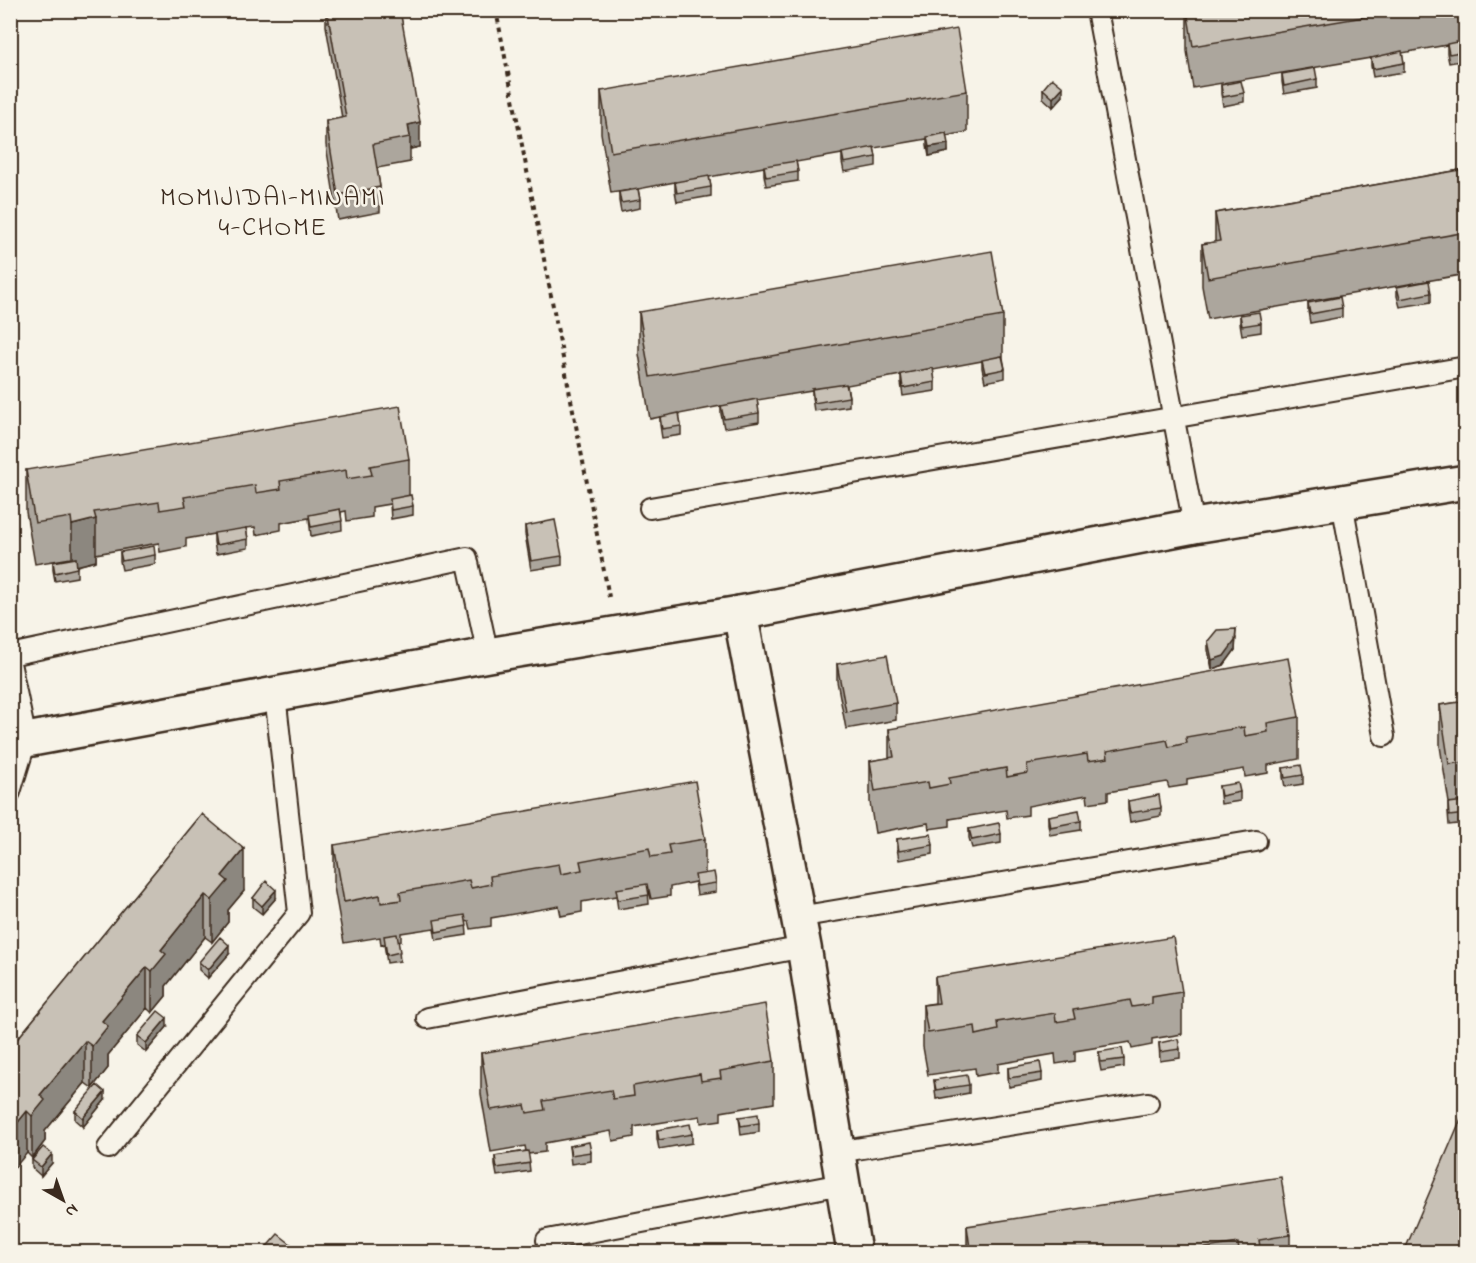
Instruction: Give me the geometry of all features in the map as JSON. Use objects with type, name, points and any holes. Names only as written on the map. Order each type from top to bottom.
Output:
[{"type":"street","points":[[18,741],[488,655],[740,613],[1194,526],[1466,482]]},
{"type":"street","points":[[740,613],[801,932],[854,1252]]},
{"type":"lane","points":[[1097,10],[1194,526]]},
{"type":"lane","points":[[650,508],[1466,368]]},
{"type":"lane","points":[[1342,502],[1384,736]]},
{"type":"lane","points":[[10,655],[467,558],[488,655]]},
{"type":"lane","points":[[10,663],[18,741],[10,792]]},
{"type":"lane","points":[[108,1148],[299,913],[275,694]]},
{"type":"lane","points":[[427,1018],[801,932],[1256,841]]},
{"type":"lane","points":[[837,1152],[1148,1103]]},
{"type":"lane","points":[[547,1240],[842,1184]]},
{"type":"path","points":[[496,10],[609,597]]},
{"type":"building","points":[[327,10],[400,10],[420,122],[408,125],[410,137],[373,144],[380,187],[338,195],[326,121],[346,117]]},
{"type":"building","points":[[1187,10],[1405,10],[1193,46]]},
{"type":"building","points":[[957,29],[967,91],[611,152],[601,91]]},
{"type":"building","points":[[1466,40],[1466,51],[1449,54],[1447,44]]},
{"type":"building","points":[[1402,51],[1404,63],[1373,69],[1371,58]]},
{"type":"building","points":[[1315,68],[1317,79],[1284,86],[1282,74]]},
{"type":"building","points":[[1052,78],[1063,87],[1053,98],[1043,89]]},
{"type":"building","points":[[1241,81],[1244,93],[1223,97],[1221,85]]},
{"type":"building","points":[[946,133],[948,144],[929,147],[927,137]]},
{"type":"building","points":[[874,147],[876,157],[844,163],[842,153]]},
{"type":"building","points":[[796,161],[798,172],[766,177],[764,166]]},
{"type":"building","points":[[1466,169],[1466,232],[1208,278],[1202,244],[1220,241],[1215,213]]},
{"type":"building","points":[[709,176],[711,187],[677,193],[675,182]]},
{"type":"building","points":[[638,189],[640,200],[621,203],[619,192]]},
{"type":"building","points":[[992,251],[1003,316],[650,377],[639,312]]},
{"type":"building","points":[[1429,281],[1431,293],[1400,299],[1397,287]]},
{"type":"building","points":[[1340,297],[1342,308],[1310,314],[1308,303]]},
{"type":"building","points":[[1259,312],[1261,323],[1242,326],[1240,315]]},
{"type":"building","points":[[1002,356],[1005,369],[985,373],[982,360]]},
{"type":"building","points":[[933,368],[935,382],[903,388],[901,374]]},
{"type":"building","points":[[846,384],[849,397],[814,403],[812,389]]},
{"type":"building","points":[[757,399],[759,413],[724,419],[721,406]]},
{"type":"building","points":[[400,406],[409,459],[370,466],[372,475],[347,479],[346,470],[280,481],[281,489],[256,493],[255,485],[184,497],[186,506],[160,510],[159,502],[94,512],[96,519],[72,525],[71,517],[35,523],[26,470]]},
{"type":"building","points":[[679,413],[681,426],[662,429],[660,417]]},
{"type":"building","points":[[411,495],[413,506],[391,510],[390,499]]},
{"type":"building","points":[[340,509],[342,521],[311,527],[309,515]]},
{"type":"building","points":[[555,520],[562,556],[531,561],[525,526]]},
{"type":"building","points":[[246,528],[248,539],[216,545],[214,533]]},
{"type":"building","points":[[154,546],[155,555],[122,561],[120,552]]},
{"type":"building","points":[[76,558],[77,568],[55,573],[53,562]]},
{"type":"building","points":[[1236,629],[1235,641],[1224,656],[1212,660],[1208,641],[1217,630]]},
{"type":"building","points":[[887,655],[896,703],[846,712],[837,664]]},
{"type":"building","points":[[1288,658],[1299,717],[1267,723],[1268,732],[1245,736],[1244,727],[1186,737],[1187,743],[1169,747],[1167,740],[1107,751],[1108,758],[1088,761],[1087,754],[1027,764],[1028,773],[1007,777],[1006,768],[949,778],[950,784],[929,788],[928,782],[875,791],[870,761],[894,757],[889,729]]},
{"type":"building","points":[[1466,701],[1466,762],[1449,764],[1440,705]]},
{"type":"building","points":[[1301,765],[1303,775],[1285,778],[1283,768]]},
{"type":"building","points":[[695,781],[705,839],[668,845],[670,854],[651,857],[649,848],[580,861],[582,870],[561,874],[559,864],[490,876],[491,884],[471,888],[469,880],[400,892],[401,900],[381,903],[380,895],[344,902],[334,845]]},
{"type":"building","points":[[1238,783],[1240,792],[1221,796],[1219,786]]},
{"type":"building","points":[[1159,795],[1161,808],[1130,813],[1128,801]]},
{"type":"building","points":[[1466,801],[1466,814],[1449,816],[1448,803]]},
{"type":"building","points":[[1079,810],[1081,821],[1050,827],[1048,816]]},
{"type":"building","points":[[202,814],[244,849],[222,876],[228,881],[212,900],[205,895],[161,950],[166,954],[152,971],[147,967],[102,1021],[108,1026],[92,1046],[85,1041],[40,1095],[45,1100],[32,1116],[27,1111],[10,1132],[10,1048]]},
{"type":"building","points":[[999,823],[1001,834],[972,840],[969,829]]},
{"type":"building","points":[[931,834],[933,845],[899,851],[897,839]]},
{"type":"building","points":[[714,872],[716,883],[697,886],[695,875]]},
{"type":"building","points":[[266,881],[276,890],[262,906],[253,898]]},
{"type":"building","points":[[647,884],[649,895],[618,900],[616,889]]},
{"type":"building","points":[[465,915],[467,926],[436,932],[434,920]]},
{"type":"building","points":[[397,934],[400,952],[387,955],[384,936]]},
{"type":"building","points":[[220,937],[229,945],[208,970],[199,962]]},
{"type":"building","points":[[1173,937],[1182,992],[1152,997],[1152,1004],[1132,1007],[1130,1000],[1073,1010],[1075,1019],[1056,1022],[1055,1013],[997,1022],[998,1030],[976,1035],[975,1026],[928,1033],[923,1005],[939,1003],[935,977]]},
{"type":"building","points":[[765,1004],[774,1061],[720,1071],[721,1078],[701,1081],[700,1074],[633,1086],[634,1096],[613,1099],[611,1090],[543,1101],[545,1110],[527,1113],[525,1105],[491,1110],[481,1053]]},
{"type":"building","points":[[158,1011],[167,1018],[146,1043],[137,1036]]},
{"type":"building","points":[[1178,1039],[1180,1049],[1160,1052],[1159,1043]]},
{"type":"building","points":[[1122,1048],[1124,1059],[1101,1062],[1099,1052]]},
{"type":"building","points":[[1040,1062],[1042,1073],[1009,1078],[1008,1068]]},
{"type":"building","points":[[967,1075],[969,1085],[936,1090],[934,1080]]},
{"type":"building","points":[[97,1085],[105,1092],[83,1118],[75,1111]]},
{"type":"building","points":[[1466,1107],[1466,1239],[1460,1252],[1404,1252]]},
{"type":"building","points":[[758,1114],[759,1123],[741,1126],[739,1117]]},
{"type":"building","points":[[690,1124],[692,1134],[659,1140],[657,1130]]},
{"type":"building","points":[[589,1142],[591,1152],[571,1155],[569,1146]]},
{"type":"building","points":[[43,1147],[52,1154],[41,1167],[32,1160]]},
{"type":"building","points":[[528,1151],[530,1163],[497,1168],[495,1156]]},
{"type":"building","points":[[1281,1177],[1290,1235],[1259,1240],[1260,1247],[1239,1251],[1238,1243],[1180,1252],[959,1252],[959,1250],[970,1248],[967,1226]]},
{"type":"building","points":[[278,1234],[301,1252],[262,1252]]},
{"type":"district","name":"MOMIJIDAI-MINAMI 4-CHOME","points":[[273,211]]}]
